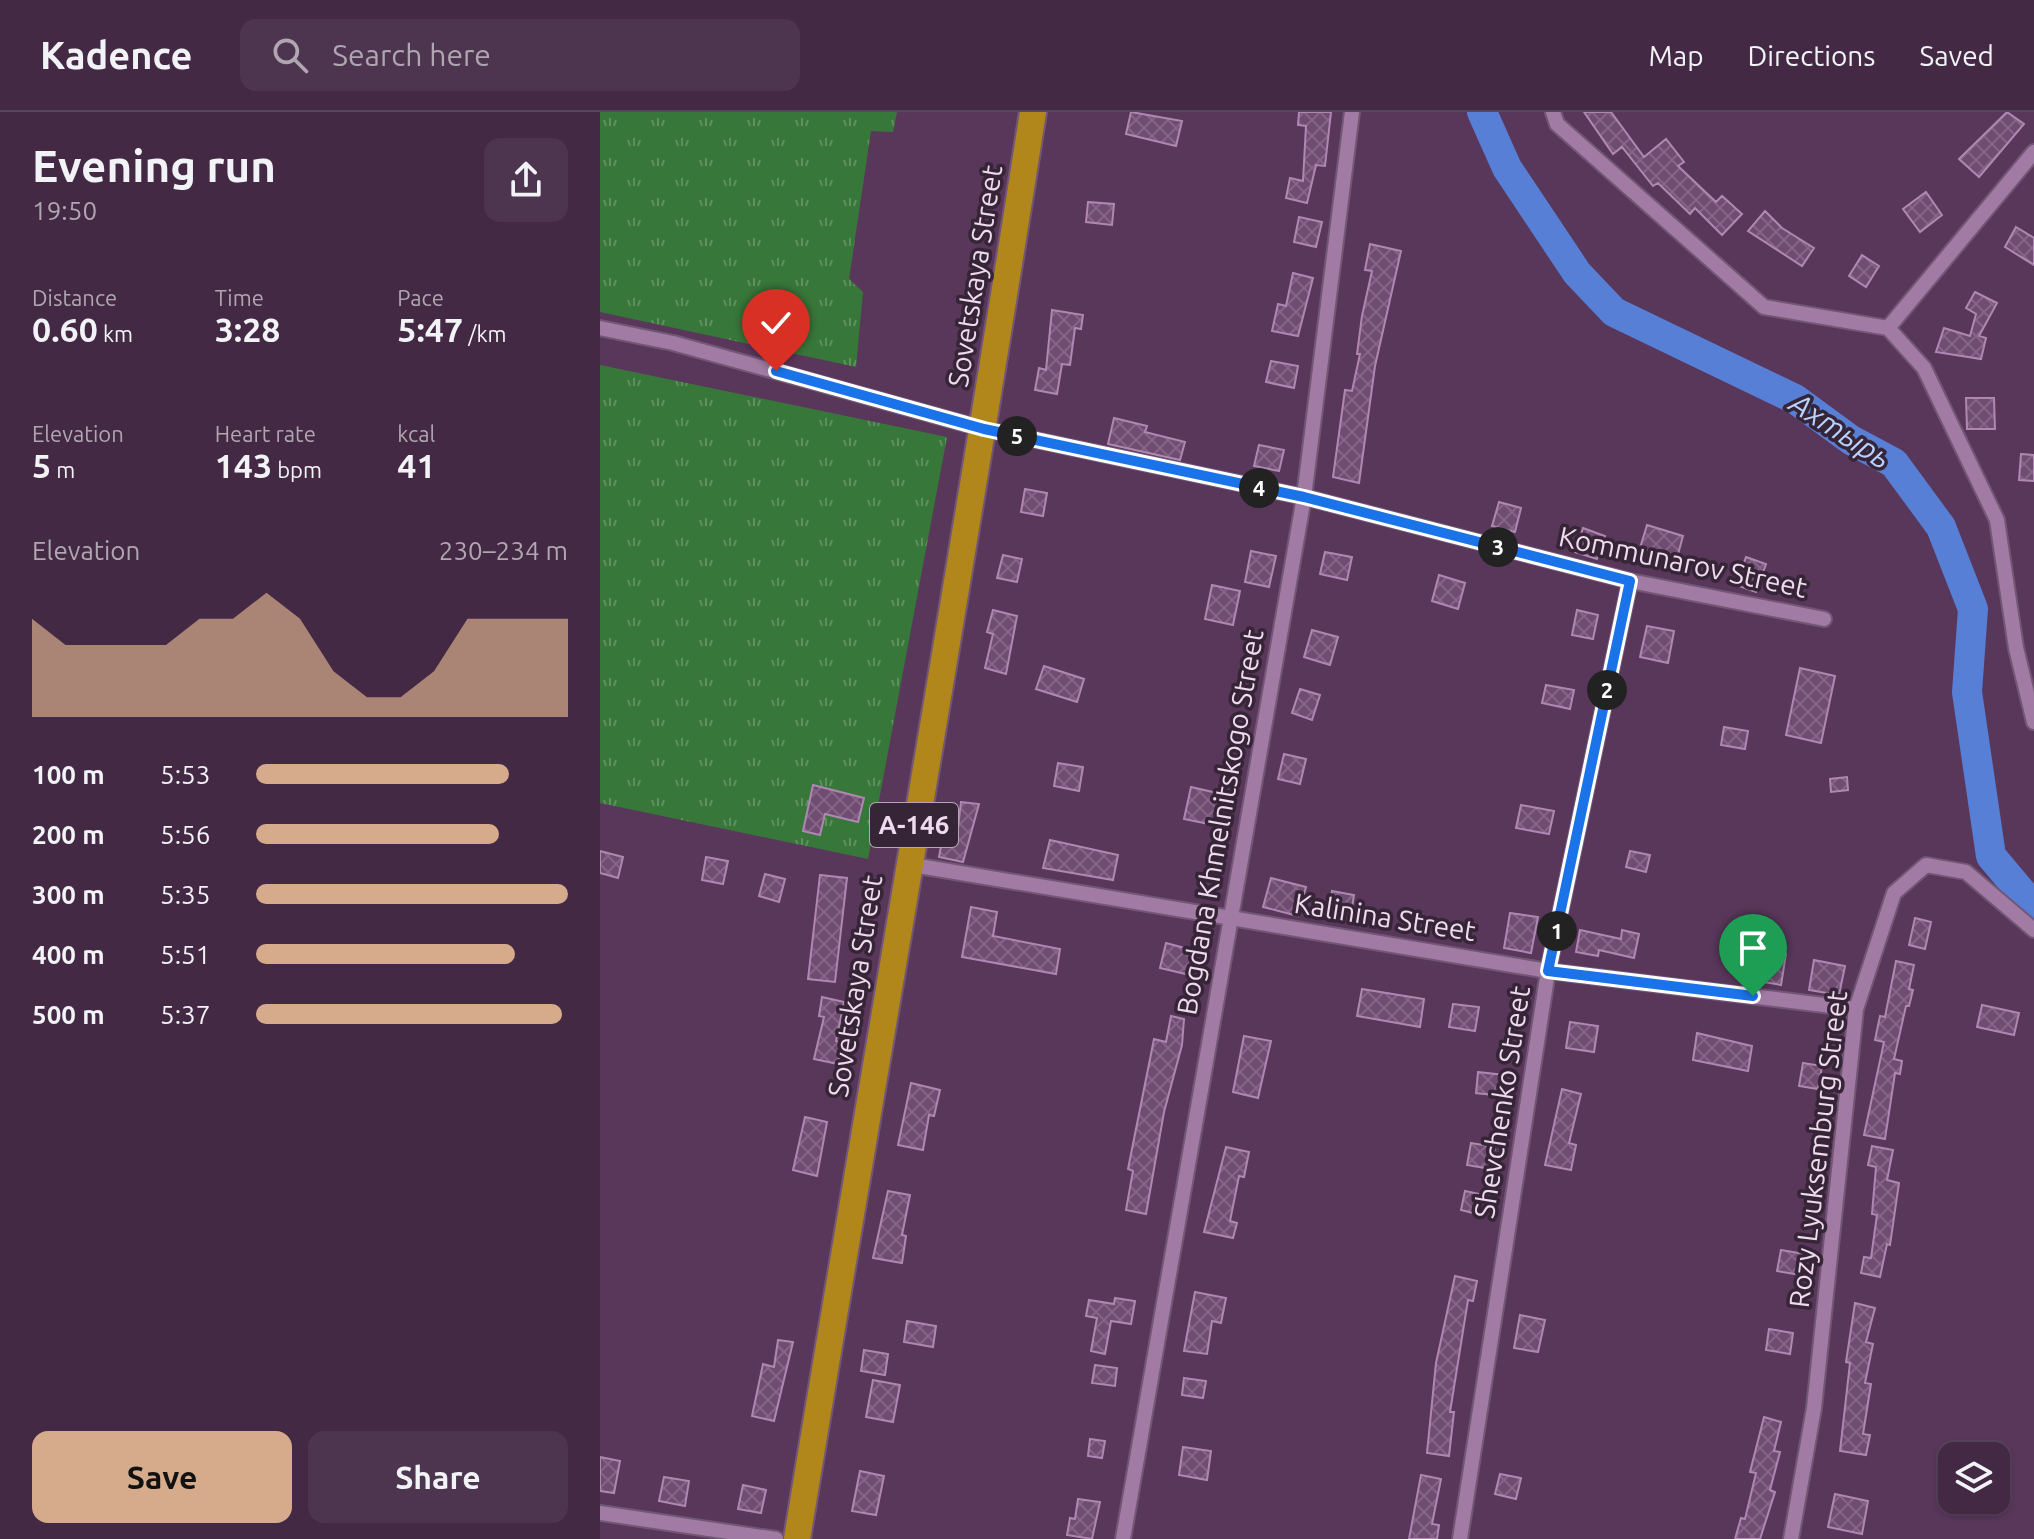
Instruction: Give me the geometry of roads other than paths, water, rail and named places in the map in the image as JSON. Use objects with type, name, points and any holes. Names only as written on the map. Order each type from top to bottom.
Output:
[{"type":"highway","name":"Sovetskaya Street","points":[[797,1539],[907,864],[984,429],[1033,112]]},
{"type":"street","name":"Bogdana Khmelnitskogo Street","points":[[1123,1539],[1304,497],[1352,112]]},
{"type":"street","points":[[1553,112],[1557,124],[1764,307],[1888,328],[1924,368],[1997,520],[2016,648],[2034,722]]},
{"type":"street","points":[[1888,328],[2034,152]]},
{"type":"street","name":"Kommunarov Street","points":[[600,328],[673,343],[984,429],[1304,497],[1630,581],[1824,619]]},
{"type":"street","name":"Shevchenko Street","points":[[1460,1539],[1548,971],[1630,581]]},
{"type":"street","name":"Kalinina Street","points":[[907,864],[1548,971],[1856,1009]]},
{"type":"street","name":"Rozy Lyuksemburg Street","points":[[1791,1539],[1814,1408],[1856,1009],[1894,893],[1926,865],[1966,872],[2034,930]]},
{"type":"street","points":[[600,1513],[776,1539]]},
{"type":"waterway","name":"Ахтырь","points":[[1482,112],[1507,168],[1577,273],[1614,312],[1795,399],[1851,440],[1894,463],[1941,527],[1973,609],[1967,692],[1991,856],[2034,907]]}]
